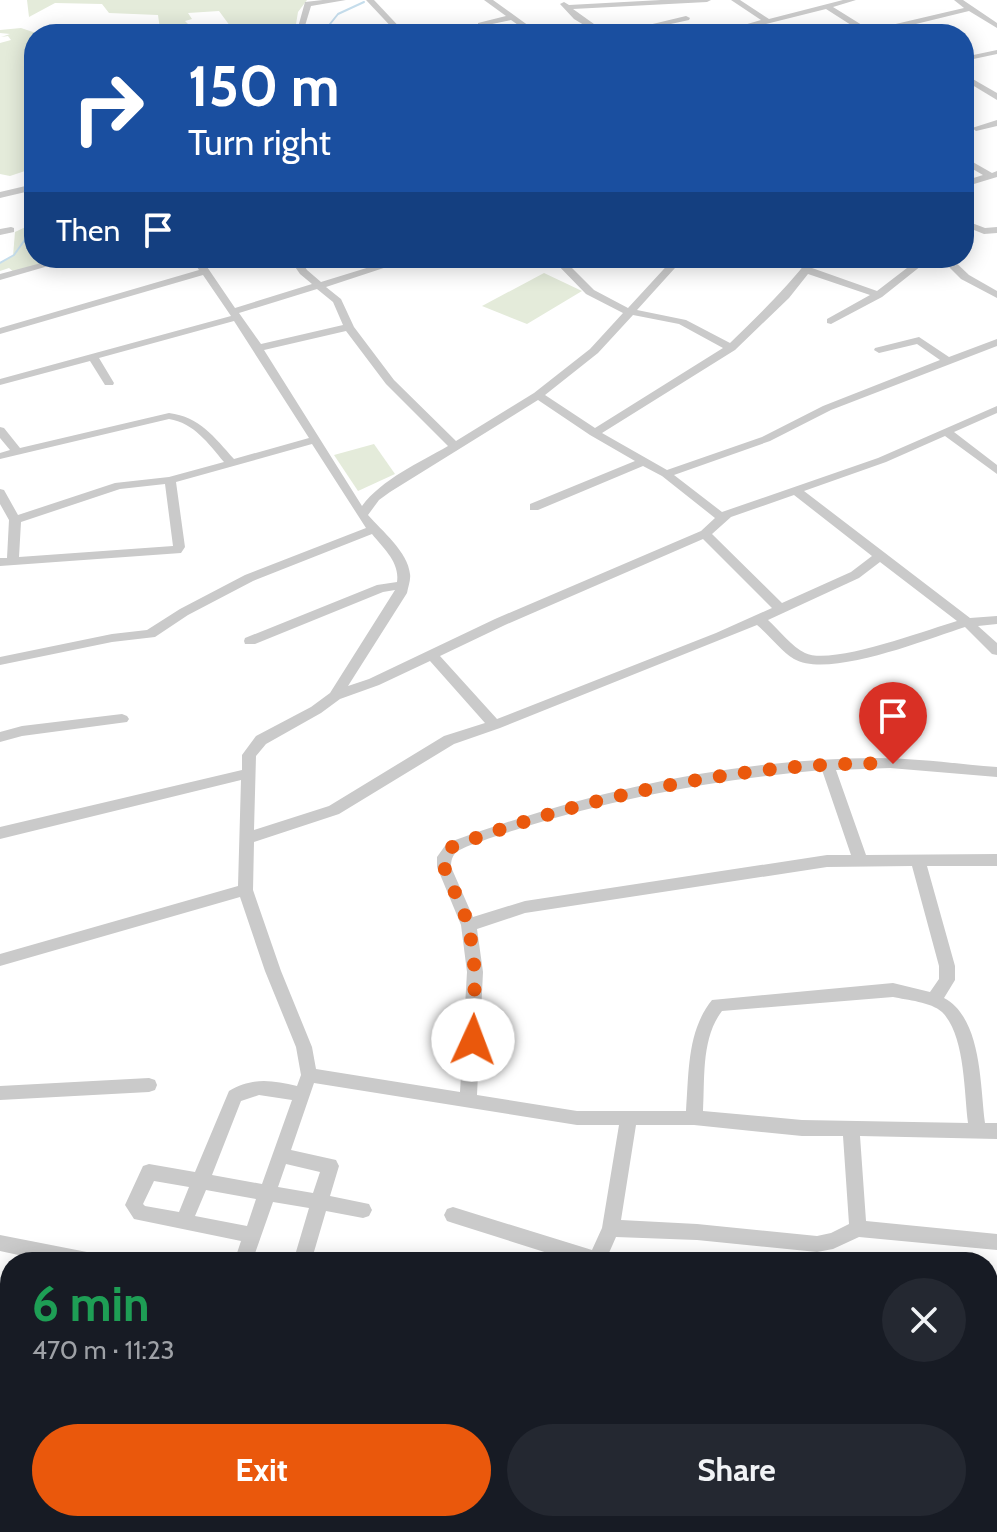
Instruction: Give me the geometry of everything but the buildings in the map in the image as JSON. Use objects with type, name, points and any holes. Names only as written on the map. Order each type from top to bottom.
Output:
[{"type":"street","points":[[302,24],[308,4],[342,0]]},
{"type":"street","points":[[370,0],[393,24]]},
{"type":"street","points":[[488,0],[522,24]]},
{"type":"street","points":[[564,3],[707,0]]},
{"type":"street","points":[[735,0],[766,20]]},
{"type":"street","points":[[752,24],[852,0]]},
{"type":"street","points":[[958,0],[997,26]]},
{"type":"street","points":[[564,3],[589,24]]},
{"type":"street","points":[[674,3],[686,18]]},
{"type":"street","points":[[830,4],[856,24]]},
{"type":"street","points":[[905,24],[972,8]]},
{"type":"street","points":[[485,24],[512,17]]},
{"type":"street","points":[[659,24],[686,18]]},
{"type":"street","points":[[684,24],[686,18]]},
{"type":"street","points":[[974,57],[997,52]]},
{"type":"street","points":[[974,87],[997,97]]},
{"type":"street","points":[[976,128],[997,123]]},
{"type":"street","points":[[974,165],[994,175]]},
{"type":"street","points":[[974,181],[994,175]]},
{"type":"street","points":[[0,195],[24,189]]},
{"type":"street","points":[[974,227],[984,231],[997,230]]},
{"type":"street","points":[[0,277],[34,268]]},
{"type":"street","points":[[204,268],[258,348],[362,515],[398,558],[404,574],[403,585],[394,605],[335,696]]},
{"type":"street","points":[[300,268],[337,301],[349,327],[390,382],[455,447]]},
{"type":"street","points":[[0,382],[233,315],[375,268]]},
{"type":"street","points":[[566,268],[590,292],[630,311],[682,322],[731,348]]},
{"type":"street","points":[[362,515],[367,506],[386,489],[538,395],[594,351],[670,268]]},
{"type":"street","points":[[831,321],[878,295],[913,268]]},
{"type":"street","points":[[956,268],[965,277],[995,292]]},
{"type":"street","points":[[594,433],[731,348],[785,296],[804,269],[878,295]]},
{"type":"street","points":[[0,331],[206,271]]},
{"type":"street","points":[[258,348],[349,327]]},
{"type":"street","points":[[879,350],[919,340],[948,361]]},
{"type":"street","points":[[666,474],[766,439],[827,408],[997,342]]},
{"type":"street","points":[[93,357],[109,383]]},
{"type":"street","points":[[538,395],[594,433],[666,474],[721,517]]},
{"type":"street","points":[[246,1252],[309,1075],[304,1047],[245,890],[246,774],[253,748],[335,696],[374,682],[705,534],[721,517],[947,432],[997,409]]},
{"type":"street","points":[[0,456],[176,417],[196,424],[231,463]]},
{"type":"street","points":[[0,430],[17,452]]},
{"type":"street","points":[[947,432],[997,471]]},
{"type":"street","points":[[15,520],[119,486],[170,480],[315,440]]},
{"type":"street","points":[[534,507],[643,462]]},
{"type":"street","points":[[0,493],[15,520],[7,561],[178,549],[170,480]]},
{"type":"street","points":[[796,491],[967,622],[997,651]]},
{"type":"street","points":[[0,661],[112,638],[150,634],[184,612],[249,578],[374,529]]},
{"type":"street","points":[[705,534],[779,608]]},
{"type":"street","points":[[245,839],[334,810],[449,740],[495,725],[721,636],[855,575],[881,555]]},
{"type":"street","points":[[250,641],[381,588],[403,585]]},
{"type":"street","points":[[758,618],[799,656],[817,661],[852,657],[967,622],[997,620]]},
{"type":"street","points":[[431,654],[495,725]]},
{"type":"street","points":[[0,737],[22,731],[122,719]]},
{"type":"street","points":[[468,1099],[475,972],[469,925],[444,867],[444,857],[452,847],[574,807],[708,780],[876,763],[997,772]]},
{"type":"street","points":[[828,766],[860,860]]},
{"type":"street","points":[[0,833],[246,774]]},
{"type":"street","points":[[469,925],[541,905],[714,876],[860,860],[919,863],[997,860]]},
{"type":"street","points":[[919,863],[947,966],[947,980],[934,1000]]},
{"type":"street","points":[[0,960],[245,890]]},
{"type":"street","points":[[694,1118],[702,1032],[708,1014],[718,1005],[893,990],[934,1000],[947,1007],[965,1034],[977,1130]]},
{"type":"street","points":[[309,1075],[564,1116],[694,1118],[779,1127],[997,1131]]},
{"type":"street","points":[[0,1093],[149,1085]]},
{"type":"street","points":[[184,1222],[235,1096],[250,1087],[260,1086],[302,1095]]},
{"type":"street","points":[[601,1252],[611,1228],[629,1119]]},
{"type":"street","points":[[851,1127],[858,1229]]},
{"type":"street","points":[[281,1155],[330,1166],[305,1252]]},
{"type":"street","points":[[251,1235],[140,1213],[134,1205],[149,1172],[363,1210]]},
{"type":"street","points":[[453,1215],[569,1252]]},
{"type":"street","points":[[611,1228],[697,1232],[817,1244],[833,1241],[858,1229],[997,1242]]},
{"type":"street","points":[[0,1243],[44,1252]]},
{"type":"green space","points":[[27,0],[307,0],[298,12],[296,24],[229,24],[219,11],[188,13],[192,19],[185,21],[188,24],[159,24],[158,15],[109,13],[102,4],[55,3],[29,17]]},
{"type":"green space","points":[[24,29],[24,171],[10,176],[0,174],[0,43],[11,40],[8,36],[1,37],[10,34],[0,33],[0,30]]},
{"type":"green space","points":[[24,228],[24,268],[28,268],[14,272],[9,268],[0,271],[0,263],[13,256],[15,232]]},
{"type":"green space","points":[[544,273],[582,291],[527,324],[482,306]]},
{"type":"green space","points":[[374,444],[395,474],[358,491],[334,455]]},
{"type":"waterway","points":[[330,24],[338,14],[364,2]]},
{"type":"waterway","points":[[0,263],[14,255],[24,241]]},
{"type":"route","points":[[473,1040],[475,972],[469,925],[444,867],[444,857],[452,847],[574,807],[676,785],[770,771],[893,764]]}]
